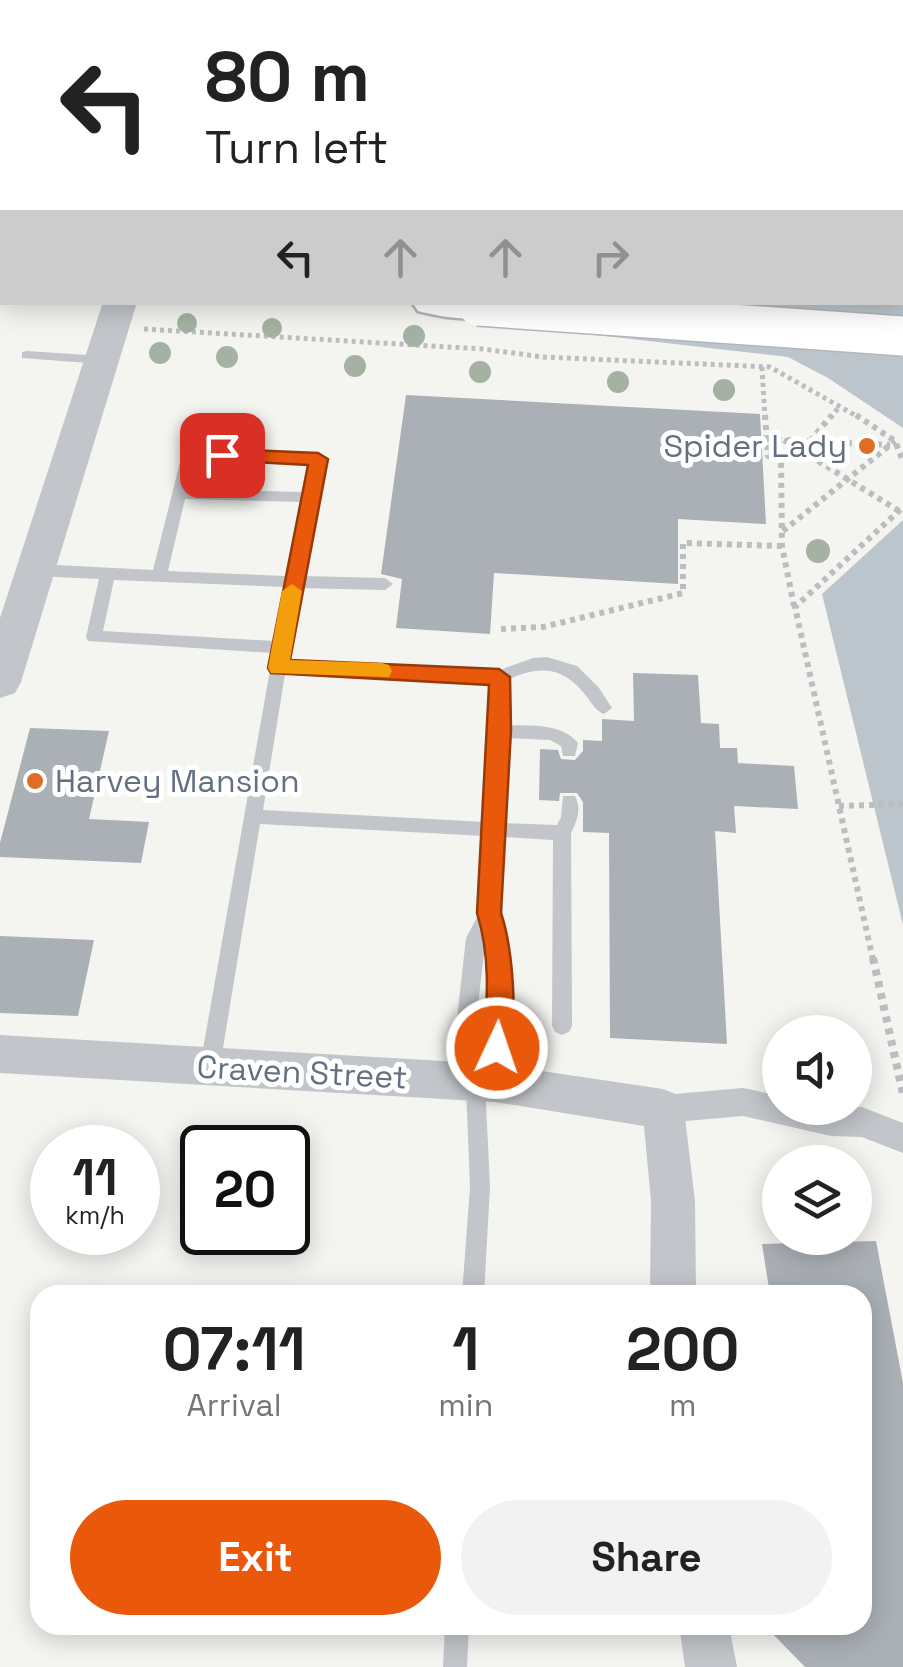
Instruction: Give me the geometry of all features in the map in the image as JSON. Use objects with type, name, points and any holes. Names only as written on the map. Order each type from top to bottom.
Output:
[{"type":"main road","points":[[467,305],[903,336]]},
{"type":"street","points":[[0,682],[112,330]]},
{"type":"street","name":"Craven Street","points":[[0,1054],[476,1082],[663,1108]]},
{"type":"street","points":[[673,1285],[673,1201],[663,1108],[743,1102],[831,1121],[862,1122],[903,1138]]},
{"type":"lane","points":[[27,354],[112,330]]},
{"type":"lane","points":[[159,577],[190,454],[318,459],[210,1066]]},
{"type":"lane","points":[[180,494],[312,498]]},
{"type":"lane","points":[[36,570],[385,584]]},
{"type":"lane","points":[[108,574],[94,636],[282,647]]},
{"type":"lane","points":[[278,668],[499,677],[519,666],[536,664],[574,669],[604,708]]},
{"type":"lane","points":[[476,1082],[500,976],[498,942],[489,913],[500,730],[499,677]]},
{"type":"lane","points":[[500,730],[552,734],[570,743],[569,751]]},
{"type":"lane","points":[[562,1026],[562,833],[570,817],[570,802]]},
{"type":"lane","points":[[254,818],[562,833]]},
{"type":"lane","points":[[474,1285],[480,1187],[475,938],[489,913]]},
{"type":"lane","points":[[455,1667],[457,1635]]},
{"type":"path","points":[[112,330],[483,348],[543,357],[762,367],[840,406],[892,443],[903,460]]},
{"type":"path","points":[[762,367],[768,456],[782,458],[782,546],[794,608],[903,1094]]},
{"type":"path","points":[[810,441],[840,406]]},
{"type":"path","points":[[767,439],[892,443]]},
{"type":"path","points":[[784,440],[901,509],[794,608]]},
{"type":"path","points":[[782,532],[892,443]]},
{"type":"path","points":[[501,630],[544,627],[683,593],[682,542],[782,546]]},
{"type":"path","points":[[840,806],[903,804]]},
{"type":"shaded area","points":[[521,305],[903,305],[903,428],[828,378],[788,357],[535,328]]},
{"type":"shaded area","points":[[903,520],[903,925],[822,594]]},
{"type":"building","points":[[406,395],[760,414],[766,524],[678,519],[678,584],[494,573],[490,634],[396,628],[402,579],[381,574]]},
{"type":"building","points":[[633,673],[698,675],[701,723],[719,724],[720,748],[737,748],[738,763],[794,766],[798,809],[734,806],[736,833],[715,831],[727,1044],[610,1038],[609,833],[583,832],[583,802],[577,793],[560,793],[559,801],[539,800],[540,749],[558,750],[561,759],[575,760],[583,751],[583,740],[602,741],[602,719],[634,721]]},
{"type":"building","points":[[30,728],[109,731],[89,819],[149,822],[141,863],[0,857],[0,843]]},
{"type":"building","points":[[0,936],[94,940],[78,1016],[0,1013]]},
{"type":"building","points":[[872,1241],[876,1241],[903,1383],[903,1667],[805,1667],[774,1635],[872,1635],[872,1285],[768,1285],[764,1255],[872,1255]]},
{"type":"slow traffic","points":[[292,591],[278,668],[382,671]]},
{"type":"place","name":"Spider Lady","points":[[867,446]]},
{"type":"place","name":"Harvey Mansion","points":[[35,781]]},
{"type":"route","points":[[222,455],[318,459],[278,668],[499,677],[500,730],[489,913],[498,942],[497,1048]]}]
